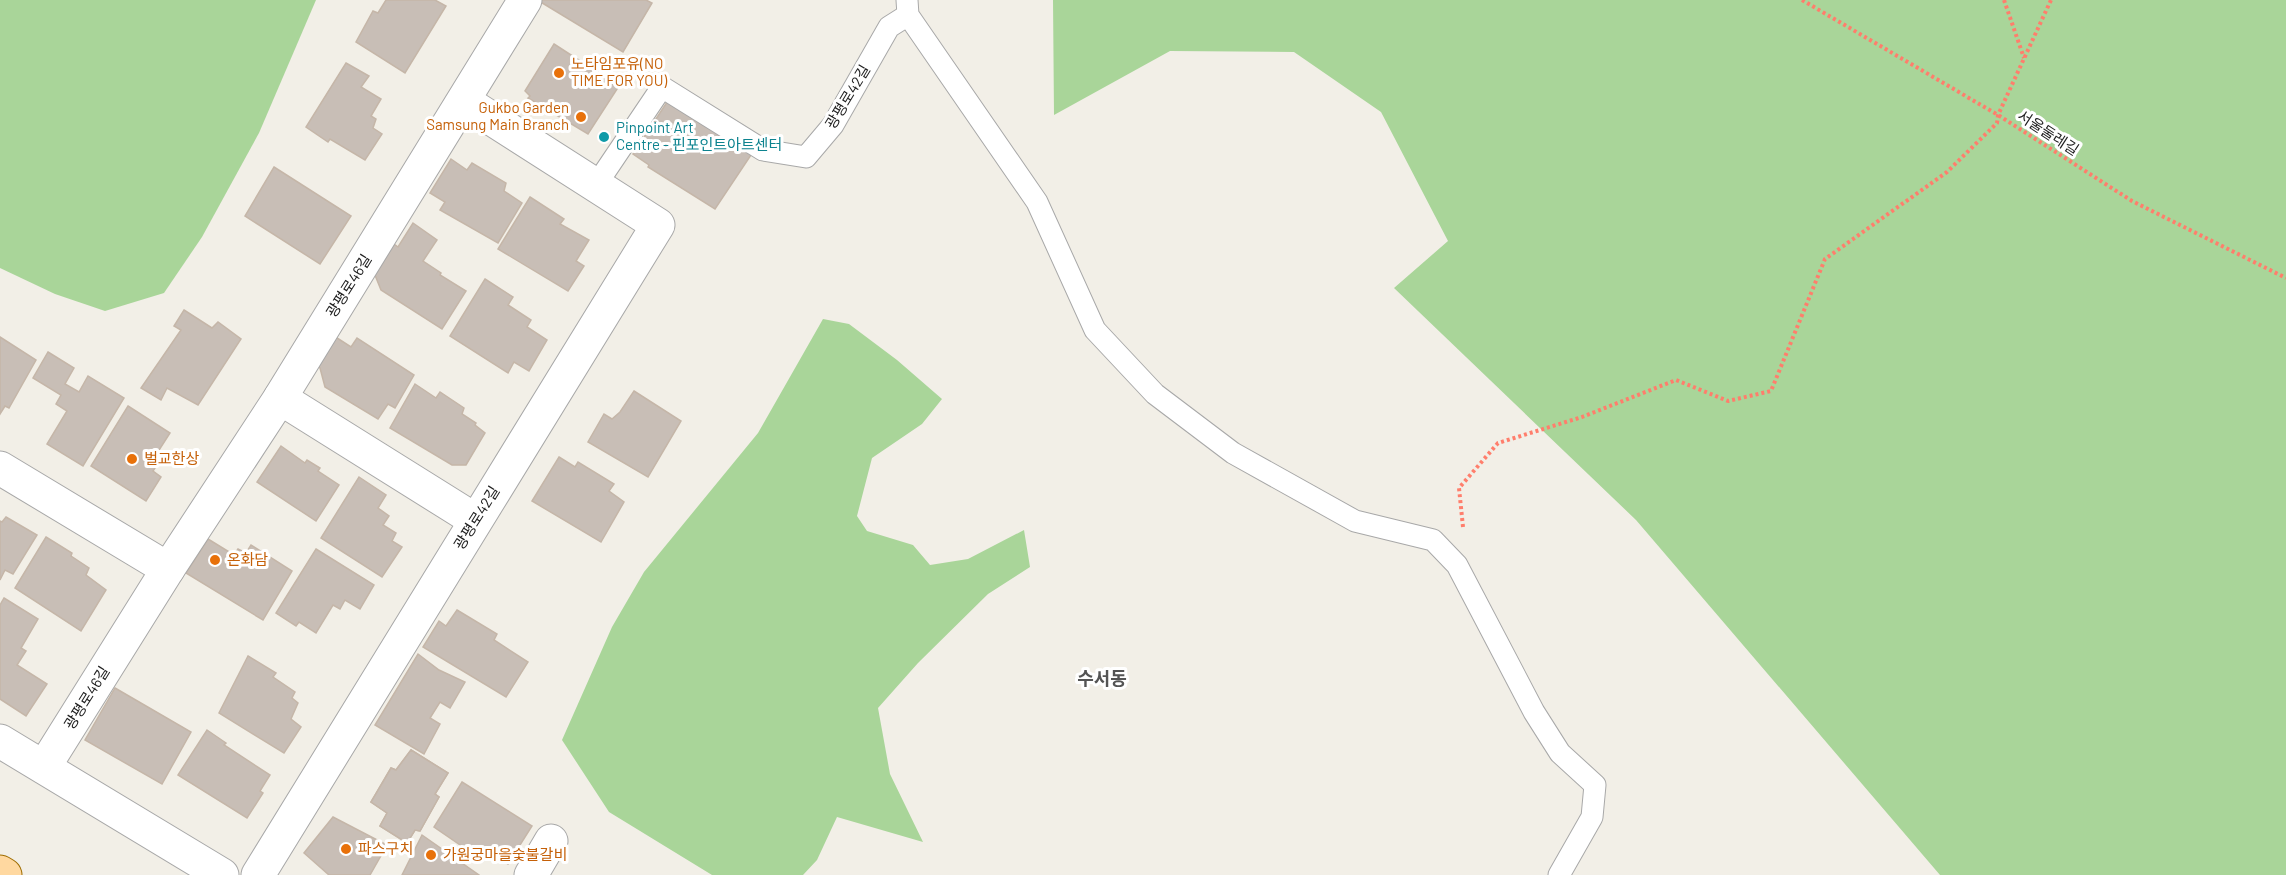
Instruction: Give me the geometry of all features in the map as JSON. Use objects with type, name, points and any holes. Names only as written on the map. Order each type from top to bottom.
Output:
[{"type":"main road","points":[[0,872],[5,875]]},
{"type":"street","name":"광평로46길","points":[[44,767],[168,568],[280,399],[525,0]]},
{"type":"street","name":"광평로42길","points":[[258,875],[658,225],[464,101]]},
{"type":"street","points":[[280,399],[475,520]]},
{"type":"street","points":[[0,468],[168,568]]},
{"type":"street","points":[[0,741],[222,875]]},
{"type":"street","points":[[531,875],[551,841]]},
{"type":"lane","name":"광평로42길","points":[[596,185],[662,87],[763,150],[806,158],[833,125],[890,27],[907,7]]},
{"type":"lane","points":[[907,7],[1037,202],[1095,330],[1155,394],[1233,453],[1275,478],[1355,521],[1433,540],[1456,565],[1539,720],[1560,753],[1595,785],[1592,817],[1559,875]]},
{"type":"path","name":"서울둘레길","points":[[1802,0],[1998,115],[2132,201],[2286,278]]},
{"type":"path","points":[[2004,0],[2024,58]]},
{"type":"path","points":[[1463,532],[1459,488],[1498,443],[1582,417],[1676,380],[1728,401],[1771,391],[1825,259],[1947,172],[1997,123],[1998,115],[2051,0]]},
{"type":"green space","points":[[0,0],[316,0],[259,133],[202,237],[164,293],[105,311],[55,294],[0,268]]},
{"type":"green space","points":[[1053,0],[2286,0],[2286,875],[1940,875],[1636,520],[1394,288],[1448,241],[1381,112],[1294,52],[1170,51],[1054,115]]},
{"type":"green space","points":[[823,319],[849,324],[897,360],[942,399],[922,424],[872,458],[857,516],[867,531],[913,545],[930,565],[968,559],[1024,530],[1030,567],[988,594],[918,663],[878,708],[890,774],[923,842],[837,817],[817,860],[803,875],[712,875],[609,812],[562,740],[612,627],[644,572],[758,433]]},
{"type":"building","points":[[386,0],[435,0],[446,6],[405,73],[356,42],[373,11],[378,13]]},
{"type":"building","points":[[540,0],[646,0],[652,3],[623,52]]},
{"type":"building","points":[[554,44],[619,86],[588,134],[528,98],[530,96],[525,91]]},
{"type":"building","points":[[346,63],[369,76],[361,87],[381,99],[371,116],[376,119],[373,128],[382,134],[365,160],[330,139],[328,142],[306,127]]},
{"type":"building","points":[[669,99],[753,152],[715,209],[648,167],[649,165],[633,154]]},
{"type":"building","points":[[451,159],[467,170],[472,163],[506,183],[504,191],[522,203],[498,243],[440,210],[445,202],[430,193]]},
{"type":"building","points":[[274,167],[351,216],[320,264],[245,216]]},
{"type":"building","points":[[530,197],[564,219],[560,224],[589,240],[576,261],[584,266],[568,291],[498,249]]},
{"type":"building","points":[[413,223],[437,240],[423,261],[466,291],[442,329],[381,290],[375,275],[394,244],[398,247]]},
{"type":"building","points":[[485,279],[513,297],[508,305],[531,320],[527,327],[547,340],[529,371],[514,362],[508,373],[450,336]]},
{"type":"building","points":[[184,310],[212,328],[218,322],[241,339],[198,405],[167,388],[161,400],[141,388],[181,330],[174,326]]},
{"type":"building","points":[[334,336],[351,347],[357,338],[414,375],[395,408],[388,404],[378,419],[325,387],[320,368],[316,365]]},
{"type":"building","points":[[0,337],[36,360],[9,408],[5,406],[0,414]]},
{"type":"building","points":[[48,352],[74,368],[65,384],[79,392],[88,376],[124,398],[83,466],[47,444],[67,411],[56,404],[61,395],[33,378]]},
{"type":"building","points":[[415,384],[436,398],[440,392],[464,408],[462,414],[476,423],[475,425],[485,433],[466,465],[452,465],[390,428]]},
{"type":"building","points":[[634,391],[681,421],[648,477],[588,442],[604,414],[612,419],[620,412]]},
{"type":"building","points":[[128,406],[170,433],[152,461],[157,465],[153,471],[161,477],[146,501],[91,466]]},
{"type":"building","points":[[281,446],[305,463],[307,460],[320,468],[318,471],[339,485],[316,521],[257,482]]},
{"type":"building","points":[[559,457],[575,467],[578,462],[614,484],[609,491],[624,502],[601,542],[532,501]]},
{"type":"building","points":[[359,477],[386,495],[378,508],[389,516],[383,525],[396,533],[392,541],[402,547],[382,577],[321,538]]},
{"type":"building","points":[[6,517],[37,535],[13,574],[5,570],[0,580],[0,521],[2,522]]},
{"type":"building","points":[[46,537],[72,553],[71,556],[89,568],[86,575],[106,590],[81,631],[15,588]]},
{"type":"building","points":[[208,539],[234,555],[238,549],[246,553],[251,545],[292,571],[263,620],[186,573]]},
{"type":"building","points":[[316,549],[374,585],[360,609],[345,600],[340,609],[333,605],[316,633],[299,622],[296,626],[276,613]]},
{"type":"building","points":[[4,598],[38,619],[21,648],[26,651],[17,665],[47,684],[26,716],[0,699],[0,605]]},
{"type":"building","points":[[457,610],[497,634],[494,640],[528,662],[506,697],[423,647],[439,621],[446,626]]},
{"type":"building","points":[[418,654],[439,670],[465,682],[450,708],[440,702],[430,718],[440,724],[424,754],[375,725]]},
{"type":"building","points":[[248,656],[276,673],[273,677],[295,692],[292,698],[298,703],[291,719],[301,727],[284,753],[219,713]]},
{"type":"building","points":[[115,688],[191,732],[162,784],[85,740]]},
{"type":"building","points":[[207,730],[226,743],[224,745],[270,775],[260,791],[263,793],[247,818],[178,775]]},
{"type":"building","points":[[411,750],[448,773],[435,794],[439,797],[420,831],[415,830],[407,843],[380,826],[387,813],[371,802],[391,768],[396,770]]},
{"type":"building","points":[[411,750],[448,773],[435,794],[439,797],[420,831],[415,830],[407,843],[380,826],[387,813],[371,802],[391,768],[396,770]]},
{"type":"building","points":[[462,782],[532,826],[508,864],[493,855],[482,860],[434,827]]},
{"type":"building","name":"파스구치","points":[[333,817],[387,845],[370,875],[329,875],[304,853]]},
{"type":"building","name":"가원궁마을숯불갈비","points":[[422,835],[479,875],[402,875]]},
{"type":"place","name":"노타임포유(NO TIME FOR YOU)","points":[[559,73]]},
{"type":"place","name":"Gukbo Garden Samsung Main Branch","points":[[581,117]]},
{"type":"place","name":"Pinpoint Art Centre - 핀포인트아트센터","points":[[604,137]]},
{"type":"place","name":"벌교한상","points":[[132,459]]},
{"type":"place","name":"온화담","points":[[215,560]]},
{"type":"place","name":"파스구치","points":[[346,849]]},
{"type":"place","name":"가원궁마을숯불갈비","points":[[431,855]]},
{"type":"district","name":"수서동","points":[[1102,679]]}]
